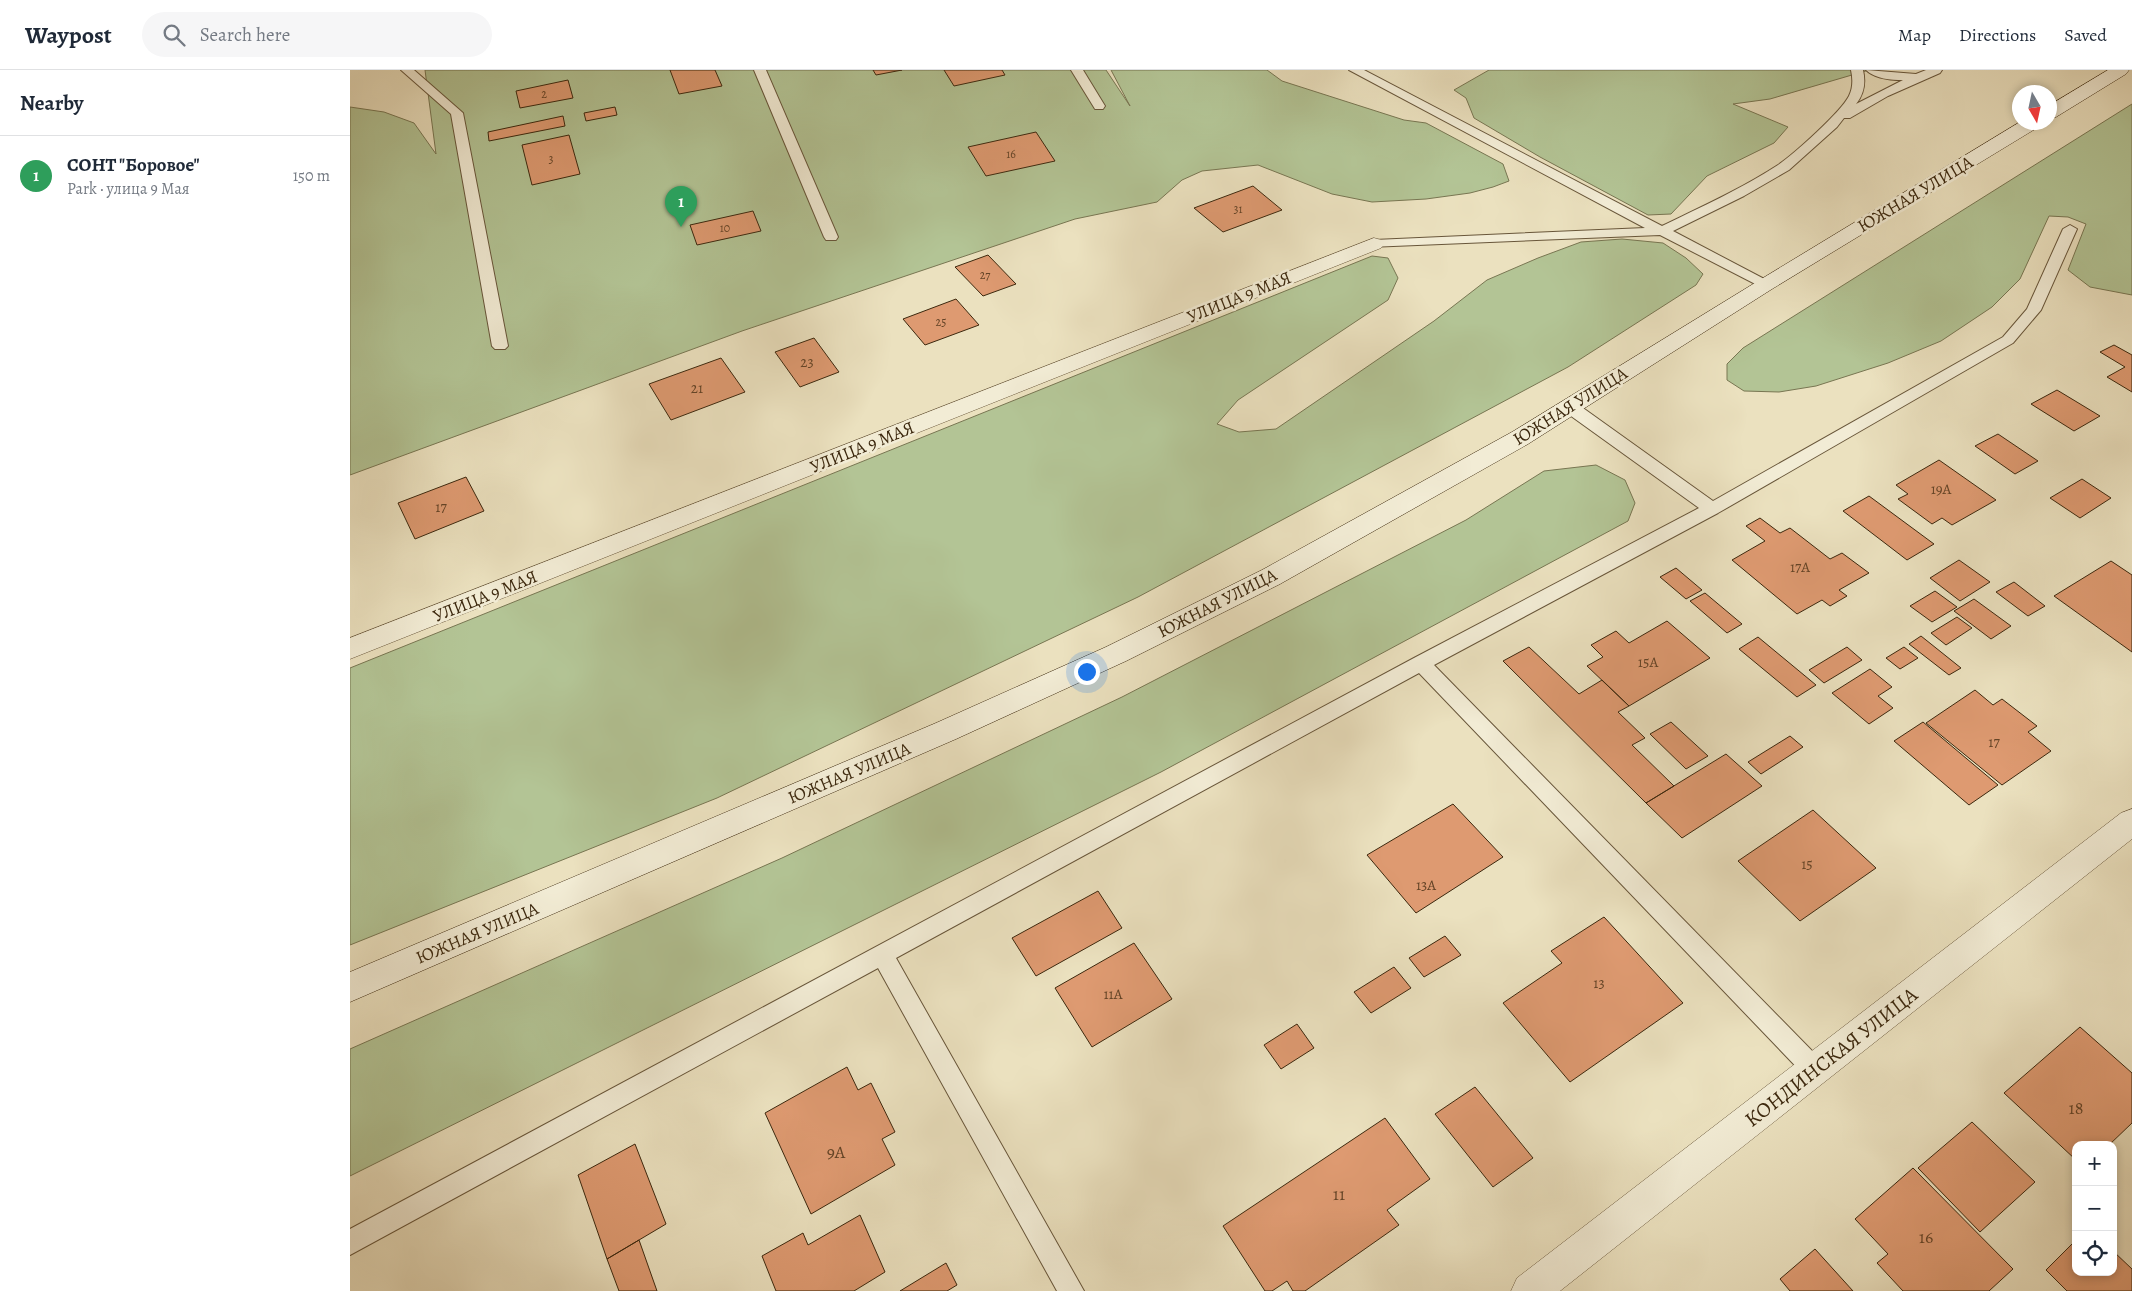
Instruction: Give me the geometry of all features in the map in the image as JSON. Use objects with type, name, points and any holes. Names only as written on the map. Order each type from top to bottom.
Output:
[{"type":"main road","points":[[2057,109],[2120,70]]},
{"type":"main road","name":"ЮЖНАЯ УЛИЦА","points":[[350,987],[946,731],[1116,654],[1271,577],[1520,438],[1765,285],[2020,130]]},
{"type":"main road","name":"УЛИЦА 9 МАЯ","points":[[350,649],[1374,244]]},
{"type":"main road","name":"КОНДИНСКАЯ УЛИЦА","points":[[1530,1291],[2132,822]]},
{"type":"lane","points":[[407,70],[457,113],[500,346]]},
{"type":"lane","points":[[760,70],[832,238]]},
{"type":"lane","points":[[1077,70],[1099,106]]},
{"type":"lane","points":[[1356,70],[1765,285]]},
{"type":"lane","points":[[1833,124],[1855,97],[1859,80],[1857,70]]},
{"type":"lane","points":[[1872,70],[1888,76],[1922,76]]},
{"type":"lane","points":[[1374,244],[1662,231],[1739,193],[1784,167],[1833,124],[1884,92],[1936,70]]},
{"type":"lane","points":[[350,1243],[1420,663],[1712,509],[2008,340],[2034,310],[2070,229]]},
{"type":"lane","points":[[1570,406],[1712,509]]},
{"type":"lane","points":[[1420,663],[1815,1070]]},
{"type":"lane","points":[[882,954],[1071,1291]]},
{"type":"green space","points":[[425,70],[1106,70],[1130,106],[1111,70],[1267,70],[1282,81],[1404,120],[1426,123],[1503,164],[1509,181],[1470,193],[1426,199],[1372,202],[1332,194],[1258,165],[1202,171],[1182,180],[1157,202],[1075,219],[742,331],[350,475],[350,107],[384,112],[414,123],[436,154]]},
{"type":"green space","points":[[1489,70],[1869,70],[1770,99],[1733,104],[1788,127],[1774,143],[1707,176],[1671,214],[1648,215],[1540,157],[1474,118],[1466,98],[1454,90]]},
{"type":"green space","points":[[2132,104],[2132,295],[2090,287],[2068,270],[2086,224],[2068,217],[2049,216],[2020,279],[1992,307],[1941,341],[1888,363],[1816,386],[1779,392],[1744,391],[1727,380],[1727,364],[1743,348]]},
{"type":"green space","points":[[1622,239],[1663,243],[1686,258],[1703,274],[1696,285],[1568,367],[1138,597],[717,798],[350,945],[350,668],[1372,256],[1388,258],[1398,278],[1388,300],[1238,400],[1217,424],[1239,432],[1276,429],[1434,321],[1487,280],[1581,242]]},
{"type":"green space","points":[[1596,465],[1625,480],[1635,503],[1628,521],[1161,772],[350,1176],[350,1049],[782,858],[1122,697],[1466,520],[1544,471]]},
{"type":"building","points":[[670,70],[715,70],[722,86],[679,94]]},
{"type":"building","points":[[873,70],[902,70],[876,75]]},
{"type":"building","points":[[944,70],[1002,70],[1005,75],[954,86]]},
{"type":"building","points":[[568,80],[573,98],[520,108],[516,91]]},
{"type":"building","points":[[615,107],[617,115],[586,121],[584,113]]},
{"type":"building","points":[[563,116],[565,126],[489,141],[488,132]]},
{"type":"building","points":[[1036,132],[1055,161],[986,176],[968,147]]},
{"type":"building","points":[[569,135],[580,174],[532,185],[522,145]]},
{"type":"building","points":[[1253,186],[1282,210],[1223,232],[1194,208]]},
{"type":"building","points":[[753,211],[761,231],[697,245],[690,225]]},
{"type":"building","points":[[988,255],[1016,284],[983,296],[955,267]]},
{"type":"building","points":[[956,299],[979,325],[925,345],[903,319]]},
{"type":"building","points":[[814,338],[839,372],[800,387],[775,352]]},
{"type":"building","points":[[2114,345],[2132,355],[2132,392],[2107,377],[2125,367],[2100,352]]},
{"type":"building","points":[[721,358],[745,392],[671,420],[649,384]]},
{"type":"building","points":[[2057,390],[2100,416],[2074,431],[2031,404]]},
{"type":"building","points":[[1998,434],[2038,461],[2015,474],[1975,446]]},
{"type":"building","points":[[1939,460],[1996,500],[1952,525],[1942,518],[1932,524],[1898,499],[1908,494],[1896,485]]},
{"type":"building","points":[[466,477],[484,511],[415,539],[398,503]]},
{"type":"building","points":[[2082,479],[2111,498],[2080,518],[2050,498]]},
{"type":"building","points":[[1869,496],[1934,544],[1907,560],[1843,511]]},
{"type":"building","points":[[1760,518],[1780,533],[1790,528],[1830,559],[1842,553],[1869,573],[1839,590],[1847,596],[1830,606],[1822,600],[1797,614],[1732,560],[1765,541],[1746,526]]},
{"type":"building","points":[[1959,560],[1990,582],[1960,601],[1930,578]]},
{"type":"building","points":[[2111,561],[2132,575],[2132,652],[2054,596]]},
{"type":"building","points":[[1676,568],[1702,590],[1686,599],[1660,577]]},
{"type":"building","points":[[2014,582],[2045,606],[2028,616],[1996,592]]},
{"type":"building","points":[[1935,591],[1957,607],[1932,622],[1910,606]]},
{"type":"building","points":[[1705,593],[1742,624],[1727,633],[1690,601]]},
{"type":"building","points":[[1974,599],[2011,626],[1991,639],[1954,611]]},
{"type":"building","points":[[1957,617],[1972,628],[1946,645],[1931,633]]},
{"type":"building","points":[[1667,621],[1710,658],[1629,706],[1587,666],[1603,657],[1591,645],[1616,631],[1629,643]]},
{"type":"building","points":[[1921,636],[1961,668],[1949,675],[1909,644]]},
{"type":"building","points":[[1758,637],[1816,685],[1797,697],[1739,649]]},
{"type":"building","points":[[1529,647],[1579,694],[1602,680],[1629,706],[1618,712],[1645,738],[1632,745],[1674,786],[1646,803],[1503,661]]},
{"type":"building","points":[[1847,647],[1862,660],[1824,683],[1809,670]]},
{"type":"building","points":[[1904,647],[1918,658],[1900,669],[1886,658]]},
{"type":"building","points":[[1870,669],[1892,687],[1878,696],[1893,708],[1869,724],[1832,693]]},
{"type":"building","points":[[1975,690],[1993,705],[2002,699],[2037,726],[2028,732],[2051,751],[2002,785],[1926,723]]},
{"type":"building","points":[[1671,722],[1708,756],[1686,769],[1650,734]]},
{"type":"building","points":[[1923,722],[1998,785],[1969,805],[1894,741]]},
{"type":"building","points":[[1790,736],[1803,747],[1761,774],[1748,762]]},
{"type":"building","points":[[1726,754],[1762,786],[1682,838],[1646,803]]},
{"type":"building","points":[[1453,804],[1503,857],[1416,913],[1367,855]]},
{"type":"building","points":[[1813,810],[1876,868],[1800,921],[1738,861]]},
{"type":"building","points":[[1098,891],[1122,928],[1036,976],[1012,938]]},
{"type":"building","points":[[1604,917],[1683,1003],[1570,1082],[1503,1003],[1562,963],[1551,951]]},
{"type":"building","points":[[1445,936],[1461,955],[1424,977],[1409,958]]},
{"type":"building","points":[[1134,943],[1172,999],[1092,1047],[1055,988]]},
{"type":"building","points":[[1394,967],[1411,988],[1371,1013],[1354,992]]},
{"type":"building","points":[[1297,1024],[1314,1048],[1281,1069],[1264,1045]]},
{"type":"building","points":[[2080,1027],[2132,1073],[2132,1123],[2113,1141],[2072,1141],[2072,1156],[2004,1093]]},
{"type":"building","points":[[847,1067],[858,1090],[871,1083],[895,1132],[882,1139],[895,1165],[811,1214],[765,1113]]},
{"type":"building","points":[[1475,1087],[1533,1158],[1493,1187],[1435,1114]]},
{"type":"building","points":[[1385,1118],[1430,1179],[1387,1210],[1399,1225],[1305,1291],[1293,1291],[1287,1281],[1272,1291],[1265,1291],[1223,1226]]},
{"type":"building","points":[[1972,1122],[2035,1182],[1980,1232],[1918,1168]]},
{"type":"building","points":[[635,1144],[666,1224],[607,1259],[578,1175]]},
{"type":"building","points":[[1913,1168],[2013,1269],[1989,1291],[1903,1291],[1877,1263],[1888,1254],[1855,1219]]},
{"type":"building","points":[[860,1215],[885,1272],[854,1291],[776,1291],[762,1256],[803,1233],[808,1245]]},
{"type":"building","points":[[639,1240],[657,1291],[619,1291],[607,1259]]},
{"type":"building","points":[[2072,1244],[2072,1276],[2117,1276],[2117,1255],[2132,1269],[2132,1291],[2067,1291],[2046,1270]]},
{"type":"building","points":[[1815,1249],[1853,1291],[1790,1291],[1780,1279]]},
{"type":"building","points":[[946,1263],[957,1285],[947,1291],[900,1291]]},
{"type":"place","name":"СОНТ \"Боровое\"","points":[[681,227]]}]
